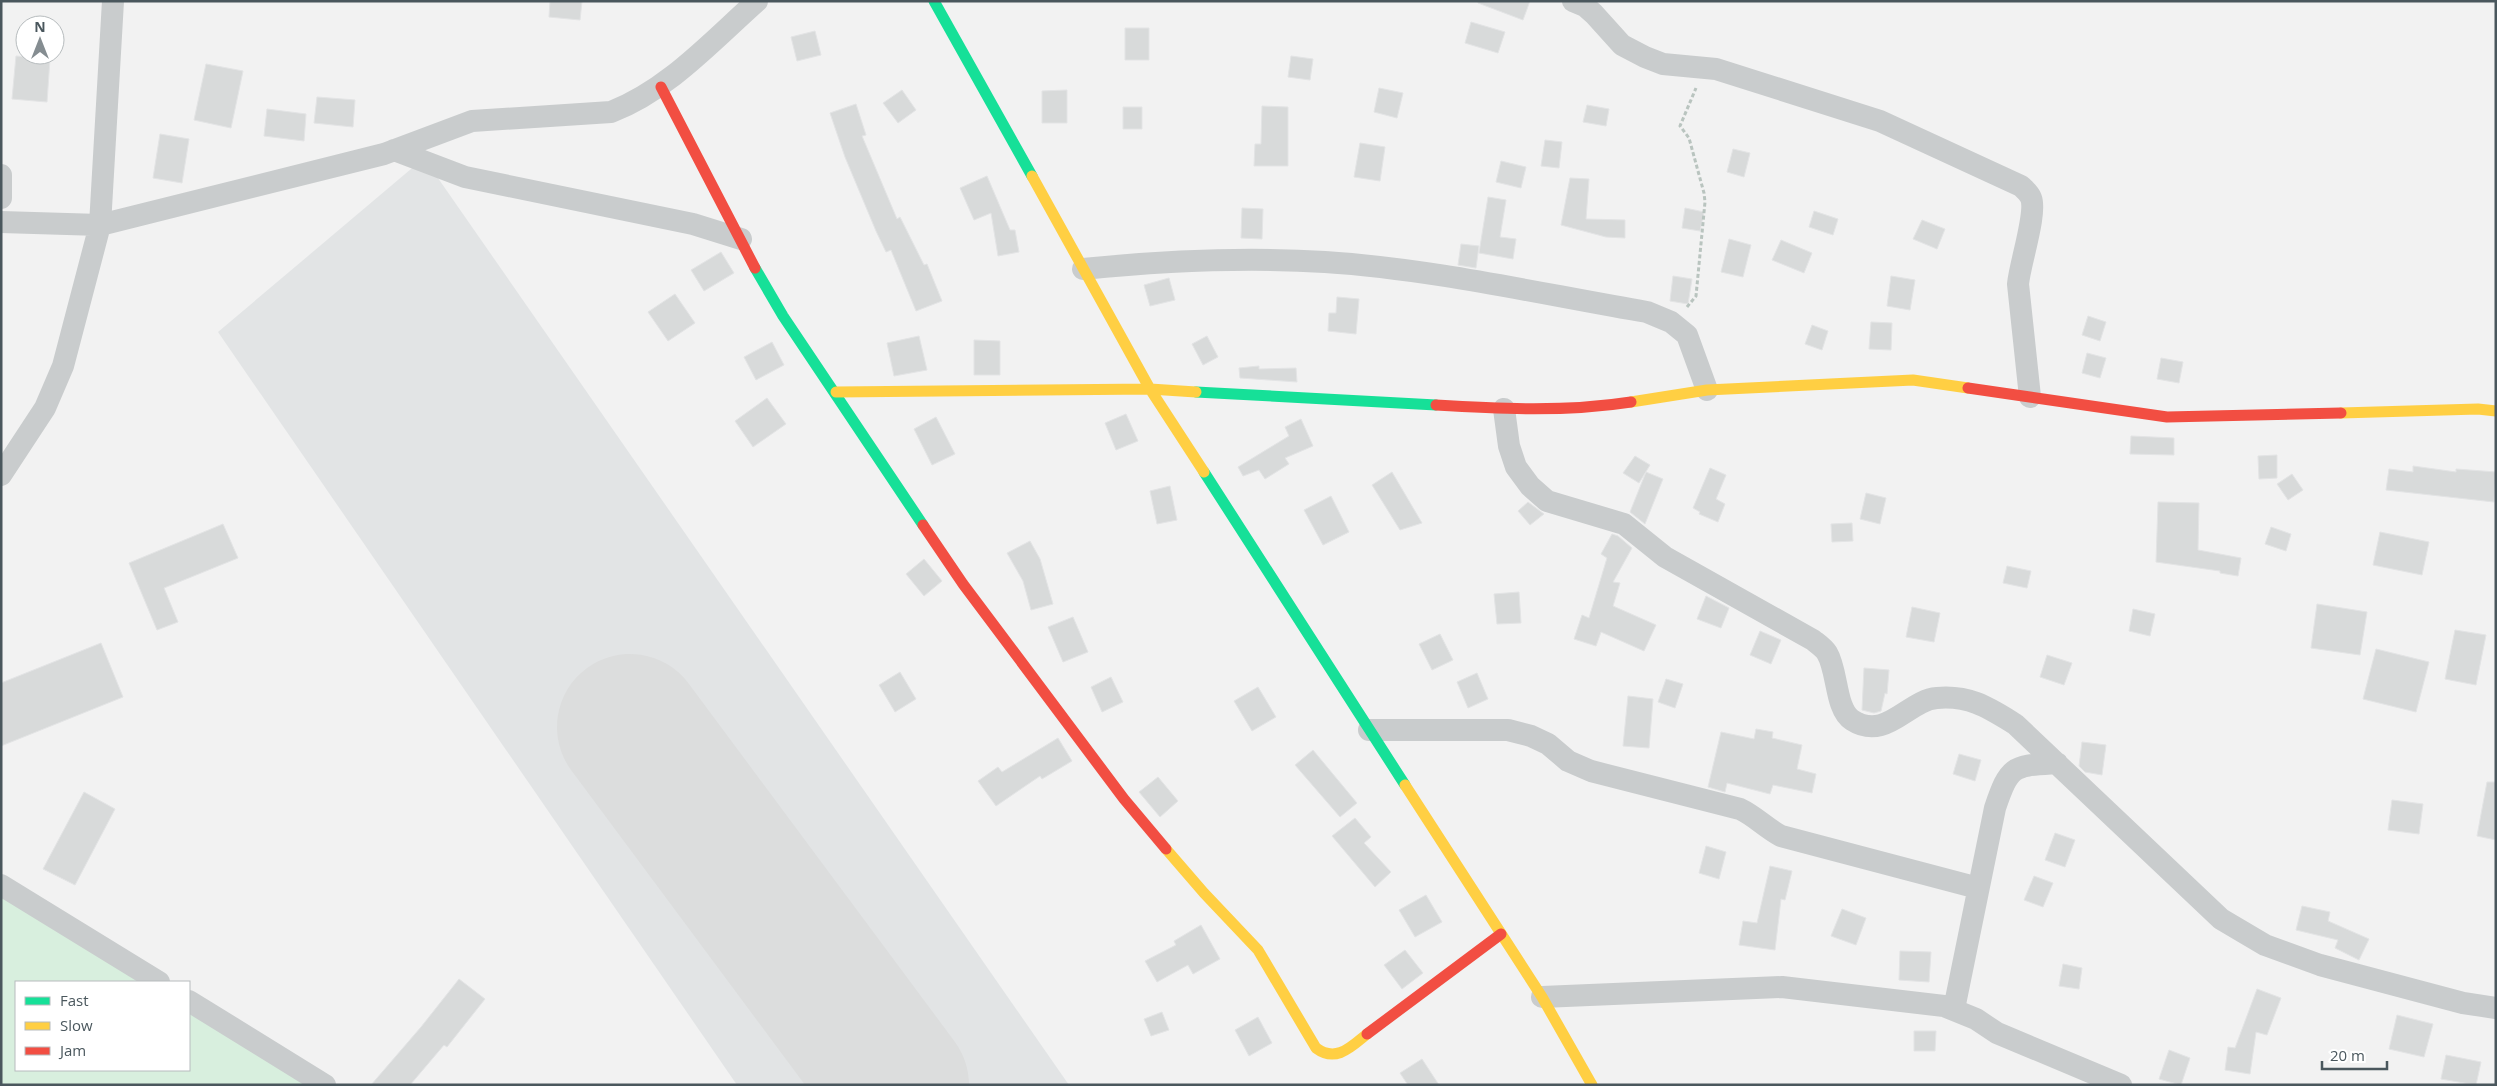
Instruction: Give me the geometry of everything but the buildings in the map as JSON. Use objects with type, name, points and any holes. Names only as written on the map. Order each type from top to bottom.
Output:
[{"type":"street","points":[[1,475],[45,408],[63,366],[100,225],[112,1]]},
{"type":"street","points":[[1,222],[100,225],[394,150],[472,121],[611,112],[628,106],[661,87],[757,1]]},
{"type":"street","points":[[934,1],[1150,389],[1542,997],[1592,1085]]},
{"type":"street","points":[[1572,1],[1585,6],[1622,45],[1645,57],[1663,64],[1716,69],[1880,121],[2021,186],[2031,196],[2034,207],[2018,284],[2030,397]]},
{"type":"street","points":[[661,87],[783,316],[836,392],[963,584],[1118,791],[1204,893],[1258,950],[1316,1048],[1324,1054],[1334,1056],[1342,1054],[1501,934]]},
{"type":"street","points":[[394,150],[465,177],[693,224],[741,239]]},
{"type":"street","points":[[1,175],[1,198]]},
{"type":"street","points":[[1083,269],[1136,264],[1265,260],[1325,262],[1402,270],[1647,312],[1671,322],[1687,335],[1707,390]]},
{"type":"street","points":[[836,392],[1150,389],[1504,408],[1604,406],[1707,390],[1913,380],[2167,417],[2496,411]]},
{"type":"street","points":[[1504,408],[1509,446],[1516,466],[1530,486],[1547,501],[1624,524],[1665,557],[1813,640],[1827,652],[1843,710],[1852,720],[1869,725],[1891,723],[1916,706],[1934,698],[1957,698],[1981,703],[2015,724],[2058,762],[2221,919],[2265,945],[2320,965],[2463,1003],[2496,1008]]},
{"type":"street","points":[[1369,730],[1508,730],[1548,744],[1568,761],[1591,771],[1740,809],[1754,815],[1768,828],[1781,836],[1978,888]]},
{"type":"street","points":[[1954,1009],[1995,808],[2005,779],[2023,765],[2058,762]]},
{"type":"street","points":[[1,885],[157,981]]},
{"type":"street","points":[[1542,997],[1782,987],[1954,1009],[1976,1019],[1996,1033],[2121,1085]]},
{"type":"street","points":[[190,1002],[325,1085]]},
{"type":"path","points":[[1671,322],[1691,304],[1696,296],[1704,193],[1689,138],[1680,126],[1705,67]]},
{"type":"shaded area","points":[[424,158],[1069,1085],[737,1085],[218,332]]},
{"type":"green space","points":[[1,891],[149,981],[15,981],[15,1071],[190,1071],[190,1006],[319,1085],[1,1085]]},
{"type":"runway","points":[[630,727],[896,1085]]},
{"type":"traffic: fast","points":[[934,1],[1032,176]]},
{"type":"traffic: fast","points":[[755,268],[783,316],[923,525]]},
{"type":"traffic: fast","points":[[1196,392],[1436,405]]},
{"type":"traffic: fast","points":[[1204,472],[1405,785]]},
{"type":"traffic: slow","points":[[1032,176],[1150,389],[1204,472]]},
{"type":"traffic: slow","points":[[1631,402],[1707,390],[1913,380],[1968,388]]},
{"type":"traffic: slow","points":[[836,392],[1150,389],[1196,392]]},
{"type":"traffic: slow","points":[[2341,413],[2478,409],[2496,411]]},
{"type":"traffic: slow","points":[[1405,785],[1542,997],[1592,1085]]},
{"type":"traffic: slow","points":[[1166,849],[1204,893],[1258,950],[1316,1048],[1323,1052],[1337,1054],[1343,1052],[1367,1034]]},
{"type":"traffic: jam","points":[[661,87],[755,268]]},
{"type":"traffic: jam","points":[[1968,388],[2167,417],[2341,413]]},
{"type":"traffic: jam","points":[[1436,405],[1558,408],[1631,402]]},
{"type":"traffic: jam","points":[[923,525],[963,584],[1124,799],[1166,849]]},
{"type":"traffic: jam","points":[[1367,1034],[1501,934]]}]
